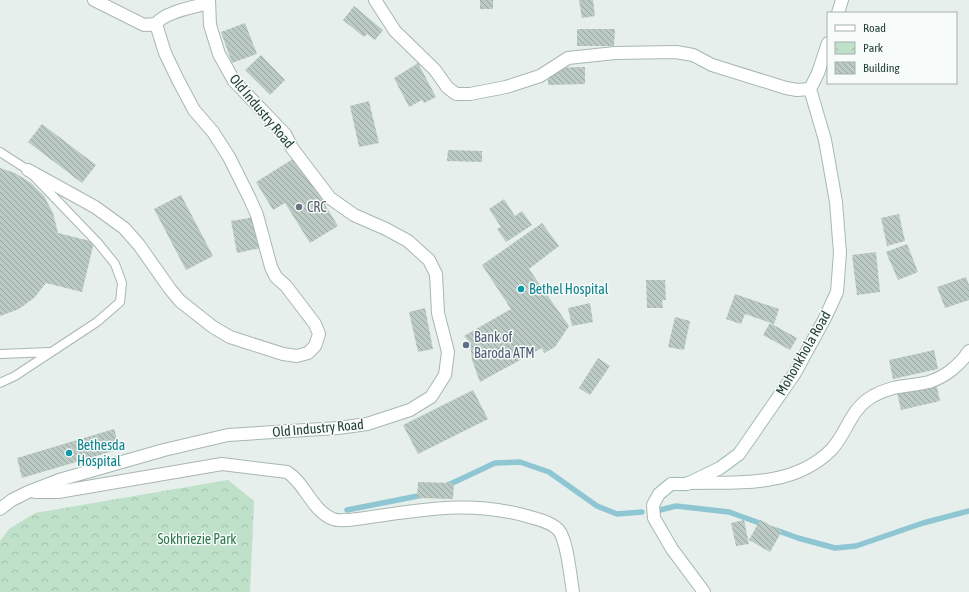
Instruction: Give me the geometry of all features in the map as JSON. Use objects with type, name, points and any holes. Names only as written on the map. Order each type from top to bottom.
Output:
[{"type":"street","points":[[94,0],[144,25],[156,24],[165,16],[209,2]]},
{"type":"street","points":[[375,0],[395,30],[435,70],[447,87],[456,94],[470,94],[506,87],[540,76],[568,58],[615,53],[676,52],[693,55],[712,65],[786,88],[797,90],[810,89],[818,73],[827,46]]},
{"type":"street","points":[[838,12],[842,0]]},
{"type":"street","name":"Old Industry Road","points":[[0,509],[12,500],[28,492],[59,480],[164,450],[228,435],[338,428],[367,424],[410,410],[431,396],[445,375],[448,352],[438,313],[436,274],[429,260],[408,241],[354,215],[330,198],[292,148],[285,134],[234,81],[219,54],[210,25],[209,2]]},
{"type":"street","points":[[28,170],[95,207],[124,228],[139,245],[180,301],[230,338],[283,354],[297,356],[308,353],[315,346],[319,334],[315,324],[286,286],[276,277],[271,267],[258,215],[229,157],[213,132],[194,110],[165,53],[156,24]]},
{"type":"street","name":"Mohonkhola Road","points":[[704,592],[672,549],[654,518],[653,505],[659,494],[671,484],[687,484],[720,468],[739,454],[795,373],[825,318],[837,292],[840,253],[836,202],[825,140],[810,89]]},
{"type":"street","points":[[687,484],[754,481],[782,478],[798,473],[816,462],[832,449],[850,418],[862,403],[874,395],[897,386],[929,382],[946,374],[964,359],[969,351]]},
{"type":"street","points":[[28,492],[58,492],[222,464],[287,472],[294,476],[323,513],[334,520],[356,519],[442,507],[477,507],[514,512],[552,525],[560,532],[565,547],[573,592]]},
{"type":"lane","points":[[0,152],[28,170],[107,254],[115,264],[122,283],[120,302],[97,322],[15,376],[0,383]]},
{"type":"lane","points":[[0,354],[51,352]]},
{"type":"green space","name":"Sokhriezie Park","points":[[228,480],[254,501],[250,592],[0,592],[0,541],[9,529],[35,513]]},
{"type":"building","points":[[480,0],[493,0],[493,9],[480,9]]},
{"type":"building","points":[[579,0],[593,0],[595,16],[582,18]]},
{"type":"building","points":[[354,6],[383,30],[375,40],[367,34],[364,37],[343,20]]},
{"type":"building","points":[[245,23],[257,54],[232,63],[221,32]]},
{"type":"building","points":[[577,29],[615,29],[614,46],[577,46]]},
{"type":"building","points":[[261,55],[285,80],[270,95],[245,70]]},
{"type":"building","points":[[418,63],[436,97],[424,103],[422,100],[409,107],[394,78]]},
{"type":"building","points":[[585,67],[585,84],[548,85],[548,68]]},
{"type":"building","points":[[369,101],[379,143],[359,147],[350,106]]},
{"type":"building","points":[[42,124],[96,165],[82,183],[28,142]]},
{"type":"building","points":[[448,150],[482,151],[482,162],[447,161]]},
{"type":"building","points":[[296,157],[338,226],[310,243],[285,203],[273,210],[256,182]]},
{"type":"building","points":[[0,168],[15,173],[31,183],[44,196],[53,213],[58,233],[94,242],[82,292],[46,283],[34,298],[19,309],[0,316]]},
{"type":"building","points":[[181,195],[213,256],[186,270],[154,209]]},
{"type":"building","points":[[504,199],[515,216],[522,211],[532,225],[506,242],[497,229],[501,227],[489,209]]},
{"type":"building","points":[[899,214],[905,241],[887,246],[881,218]]},
{"type":"building","points":[[255,217],[261,248],[237,253],[231,221]]},
{"type":"building","name":"Bethel Hospital","points":[[542,223],[559,246],[529,269],[569,326],[555,347],[544,353],[542,348],[480,382],[472,360],[470,343],[464,336],[511,309],[482,265]]},
{"type":"building","points":[[907,244],[918,272],[898,280],[886,252]]},
{"type":"building","points":[[876,252],[880,292],[857,295],[852,255]]},
{"type":"building","points":[[966,277],[969,285],[969,300],[945,308],[937,287]]},
{"type":"building","points":[[646,280],[665,280],[666,300],[662,300],[663,308],[647,308]]},
{"type":"building","points":[[735,294],[779,309],[774,324],[745,314],[741,324],[726,319]]},
{"type":"building","points":[[590,303],[593,322],[572,326],[568,308]]},
{"type":"building","points":[[425,308],[433,349],[418,352],[409,312]]},
{"type":"building","points":[[675,317],[690,321],[684,350],[668,347]]},
{"type":"building","points":[[770,323],[797,338],[790,350],[763,335]]},
{"type":"building","points":[[934,350],[938,369],[893,379],[889,360]]},
{"type":"building","points":[[598,358],[610,366],[590,395],[579,388]]},
{"type":"building","points":[[936,383],[940,401],[901,410],[897,393]]},
{"type":"building","points":[[473,390],[488,419],[418,454],[403,425]]},
{"type":"building","name":"Bethesda Hospital","points":[[114,429],[120,449],[22,478],[17,458]]},
{"type":"building","points":[[418,482],[454,483],[453,499],[417,498]]},
{"type":"building","points":[[744,520],[749,544],[736,546],[731,523]]},
{"type":"building","points":[[760,520],[782,531],[770,552],[749,540]]},
{"type":"waterway","points":[[446,486],[495,463],[520,462],[549,472],[597,506],[617,514],[642,512]]},
{"type":"waterway","points":[[347,510],[423,495]]},
{"type":"waterway","points":[[660,510],[676,506],[729,512],[765,525]]},
{"type":"waterway","points":[[776,530],[798,538],[835,548],[856,546],[923,523],[969,511]]},
{"type":"place","name":"CRC","points":[[299,207]]},
{"type":"place","name":"Bethel Hospital","points":[[521,289]]},
{"type":"place","name":"Bank of Baroda ATM","points":[[466,345]]},
{"type":"place","name":"Bethesda Hospital","points":[[69,453]]}]
